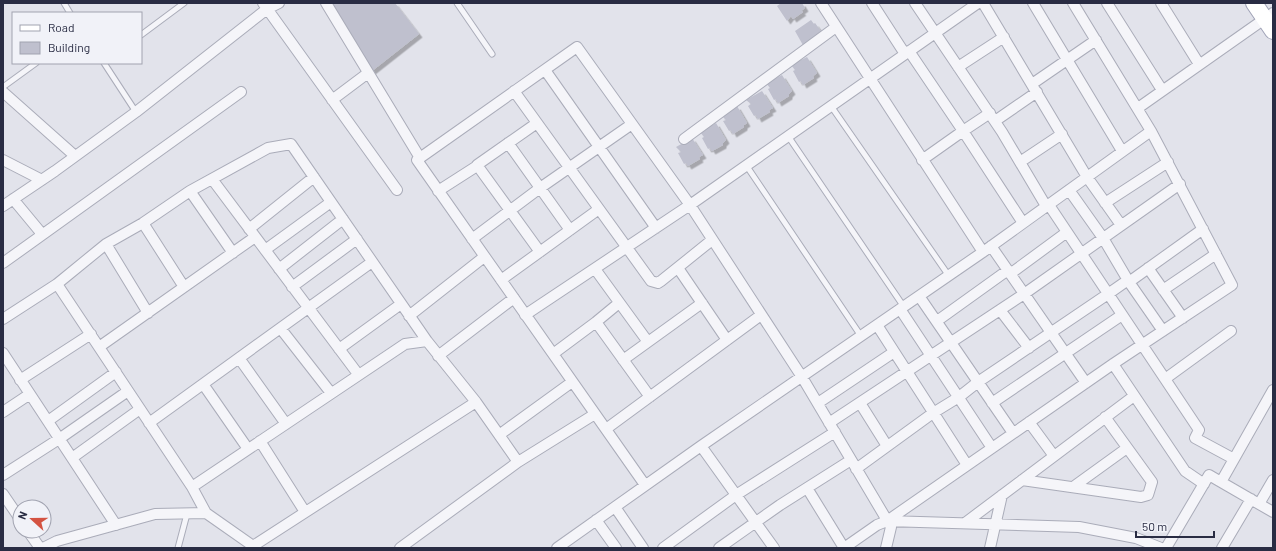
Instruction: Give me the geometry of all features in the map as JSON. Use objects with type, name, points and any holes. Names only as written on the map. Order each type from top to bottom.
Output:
[{"type":"main road","points":[[1254,3],[1270,20]]},
{"type":"street","points":[[42,234],[8,201],[42,180],[136,112],[265,6],[279,3]]},
{"type":"street","points":[[326,3],[420,158]]},
{"type":"street","points":[[820,3],[982,252]]},
{"type":"street","points":[[872,3],[963,130],[1023,223]]},
{"type":"street","points":[[915,3],[992,117],[1048,206],[1067,232],[1199,430],[1195,438],[1234,459]]},
{"type":"street","points":[[525,315],[690,205],[978,3]]},
{"type":"street","points":[[983,3],[1087,177],[1120,225]]},
{"type":"street","points":[[1033,3],[1122,151]]},
{"type":"street","points":[[807,488],[844,548],[877,525],[887,521],[1112,364],[1232,284],[1180,184],[1138,108],[1073,3]]},
{"type":"street","points":[[1107,3],[1162,90]]},
{"type":"street","points":[[1161,3],[1198,64]]},
{"type":"street","points":[[265,6],[397,190]]},
{"type":"street","points":[[1138,108],[1198,64],[1270,20]]},
{"type":"street","points":[[684,139],[836,27]]},
{"type":"street","points":[[958,68],[1004,37]]},
{"type":"street","points":[[922,160],[963,130],[992,117],[1035,88],[1068,59],[1096,40]]},
{"type":"street","points":[[645,485],[417,160],[577,47],[690,205],[802,377],[891,527],[886,548]]},
{"type":"street","points":[[545,70],[656,228]]},
{"type":"street","points":[[332,100],[368,73]]},
{"type":"street","points":[[3,92],[75,156]]},
{"type":"street","points":[[3,263],[241,92]]},
{"type":"street","points":[[514,92],[626,248],[654,283],[661,281],[712,240]]},
{"type":"street","points":[[438,191],[477,166],[537,123]]},
{"type":"street","points":[[472,239],[540,188],[632,124]]},
{"type":"street","points":[[557,548],[701,446],[949,276],[1151,131]]},
{"type":"street","points":[[1020,162],[1062,134]]},
{"type":"street","points":[[508,143],[570,230]]},
{"type":"street","points":[[3,319],[57,284],[106,244],[143,223],[190,191],[268,148],[291,144],[409,316],[438,356],[476,402],[518,462]]},
{"type":"street","points":[[3,160],[42,180]]},
{"type":"street","points":[[1105,203],[1168,162]]},
{"type":"street","points":[[477,166],[540,252]]},
{"type":"street","points":[[249,229],[314,177]]},
{"type":"street","points":[[212,179],[358,374]]},
{"type":"street","points":[[663,548],[832,427],[860,403],[1024,294],[1180,184]]},
{"type":"street","points":[[1069,190],[1103,238],[1129,281],[1163,330]]},
{"type":"street","points":[[190,191],[233,253]]},
{"type":"street","points":[[265,250],[331,202]]},
{"type":"street","points":[[501,280],[599,210]]},
{"type":"street","points":[[279,269],[343,219]]},
{"type":"street","points":[[143,223],[184,287]]},
{"type":"street","points":[[719,548],[807,488],[887,446],[933,413],[959,397],[978,382],[1129,281],[1203,229]]},
{"type":"street","points":[[937,321],[1067,232]]},
{"type":"street","points":[[99,347],[255,237]]},
{"type":"street","points":[[292,287],[357,239]]},
{"type":"street","points":[[106,244],[148,313]]},
{"type":"street","points":[[991,246],[1086,383]]},
{"type":"street","points":[[1163,290],[1216,254]]},
{"type":"street","points":[[409,316],[484,257]]},
{"type":"street","points":[[149,423],[372,262]]},
{"type":"street","points":[[678,268],[727,340]]},
{"type":"street","points":[[1148,268],[1183,318]]},
{"type":"street","points":[[595,269],[648,342]]},
{"type":"street","points":[[57,284],[192,487],[206,513],[254,547],[305,512],[476,402]]},
{"type":"street","points":[[920,296],[1013,433]]},
{"type":"street","points":[[438,356],[514,298]]},
{"type":"street","points":[[553,354],[619,303]]},
{"type":"street","points":[[623,360],[702,303]]},
{"type":"street","points":[[339,349],[401,304]]},
{"type":"street","points":[[902,308],[931,356],[992,448]]},
{"type":"street","points":[[1000,310],[1029,348]]},
{"type":"street","points":[[606,429],[761,315]]},
{"type":"street","points":[[992,403],[1122,315]]},
{"type":"street","points":[[596,322],[650,397]]},
{"type":"street","points":[[877,325],[967,466]]},
{"type":"street","points":[[280,329],[331,393]]},
{"type":"street","points":[[1165,379],[1231,331]]},
{"type":"street","points":[[20,380],[91,334]]},
{"type":"street","points":[[192,487],[358,374],[405,344],[427,341]]},
{"type":"street","points":[[818,403],[894,352]]},
{"type":"street","points":[[3,353],[116,525]]},
{"type":"street","points":[[239,358],[286,424]]},
{"type":"street","points":[[1112,364],[1185,471],[1204,484]]},
{"type":"street","points":[[48,421],[116,372]]},
{"type":"street","points":[[499,435],[572,382]]},
{"type":"street","points":[[203,384],[248,449]]},
{"type":"street","points":[[1222,482],[1273,390]]},
{"type":"street","points":[[3,475],[59,439],[128,391]]},
{"type":"street","points":[[3,412],[30,394]]},
{"type":"street","points":[[965,523],[1134,396]]},
{"type":"street","points":[[860,403],[887,446]]},
{"type":"street","points":[[72,458],[140,409]]},
{"type":"street","points":[[400,548],[518,462],[595,414]]},
{"type":"street","points":[[1022,480],[1141,497],[1148,495],[1152,482],[1105,417]]},
{"type":"street","points":[[1029,422],[1054,456]]},
{"type":"street","points":[[260,441],[305,512]]},
{"type":"street","points":[[701,446],[774,548]]},
{"type":"street","points":[[1073,487],[1127,448]]},
{"type":"street","points":[[1166,548],[1209,475],[1273,512]]},
{"type":"street","points":[[1222,548],[1273,480]]},
{"type":"street","points":[[3,494],[12,507]]},
{"type":"street","points":[[990,548],[1002,495]]},
{"type":"street","points":[[614,507],[643,548]]},
{"type":"street","points":[[43,548],[57,541],[155,514],[206,513]]},
{"type":"street","points":[[596,520],[616,548]]},
{"type":"street","points":[[887,521],[1079,527],[1136,538],[1161,548]]},
{"type":"street","points":[[34,539],[40,548]]},
{"type":"lane","points":[[64,3],[69,12]]},
{"type":"lane","points":[[142,34],[184,3]]},
{"type":"lane","points":[[457,3],[492,54]]},
{"type":"lane","points":[[3,87],[35,64]]},
{"type":"lane","points":[[105,64],[136,112]]},
{"type":"lane","points":[[831,106],[949,276]]},
{"type":"lane","points":[[788,136],[902,308]]},
{"type":"lane","points":[[746,165],[861,336]]},
{"type":"lane","points":[[178,548],[187,514]]},
{"type":"building","points":[[330,3],[395,3],[419,34],[372,71]]},
{"type":"building","points":[[781,3],[802,3],[805,8],[801,11],[803,12],[793,19],[791,16],[787,21],[777,6]]},
{"type":"building","points":[[811,20],[823,34],[804,47],[795,31]]},
{"type":"building","points":[[807,57],[817,73],[813,76],[814,78],[803,85],[801,81],[799,82],[793,71],[795,70],[791,65]]},
{"type":"building","points":[[782,75],[792,91],[789,96],[778,103],[776,99],[774,100],[768,89],[770,88],[766,83]]},
{"type":"building","points":[[762,91],[773,108],[769,110],[770,112],[758,119],[756,115],[754,116],[748,106],[751,104],[746,100]]},
{"type":"building","points":[[737,106],[747,123],[744,127],[733,134],[731,130],[729,131],[723,121],[726,120],[721,115]]},
{"type":"building","points":[[716,123],[726,140],[723,145],[712,151],[710,148],[708,149],[702,138],[704,137],[700,132]]},
{"type":"building","points":[[692,138],[703,155],[699,157],[700,159],[688,166],[686,163],[684,164],[678,153],[681,152],[676,147]]}]
